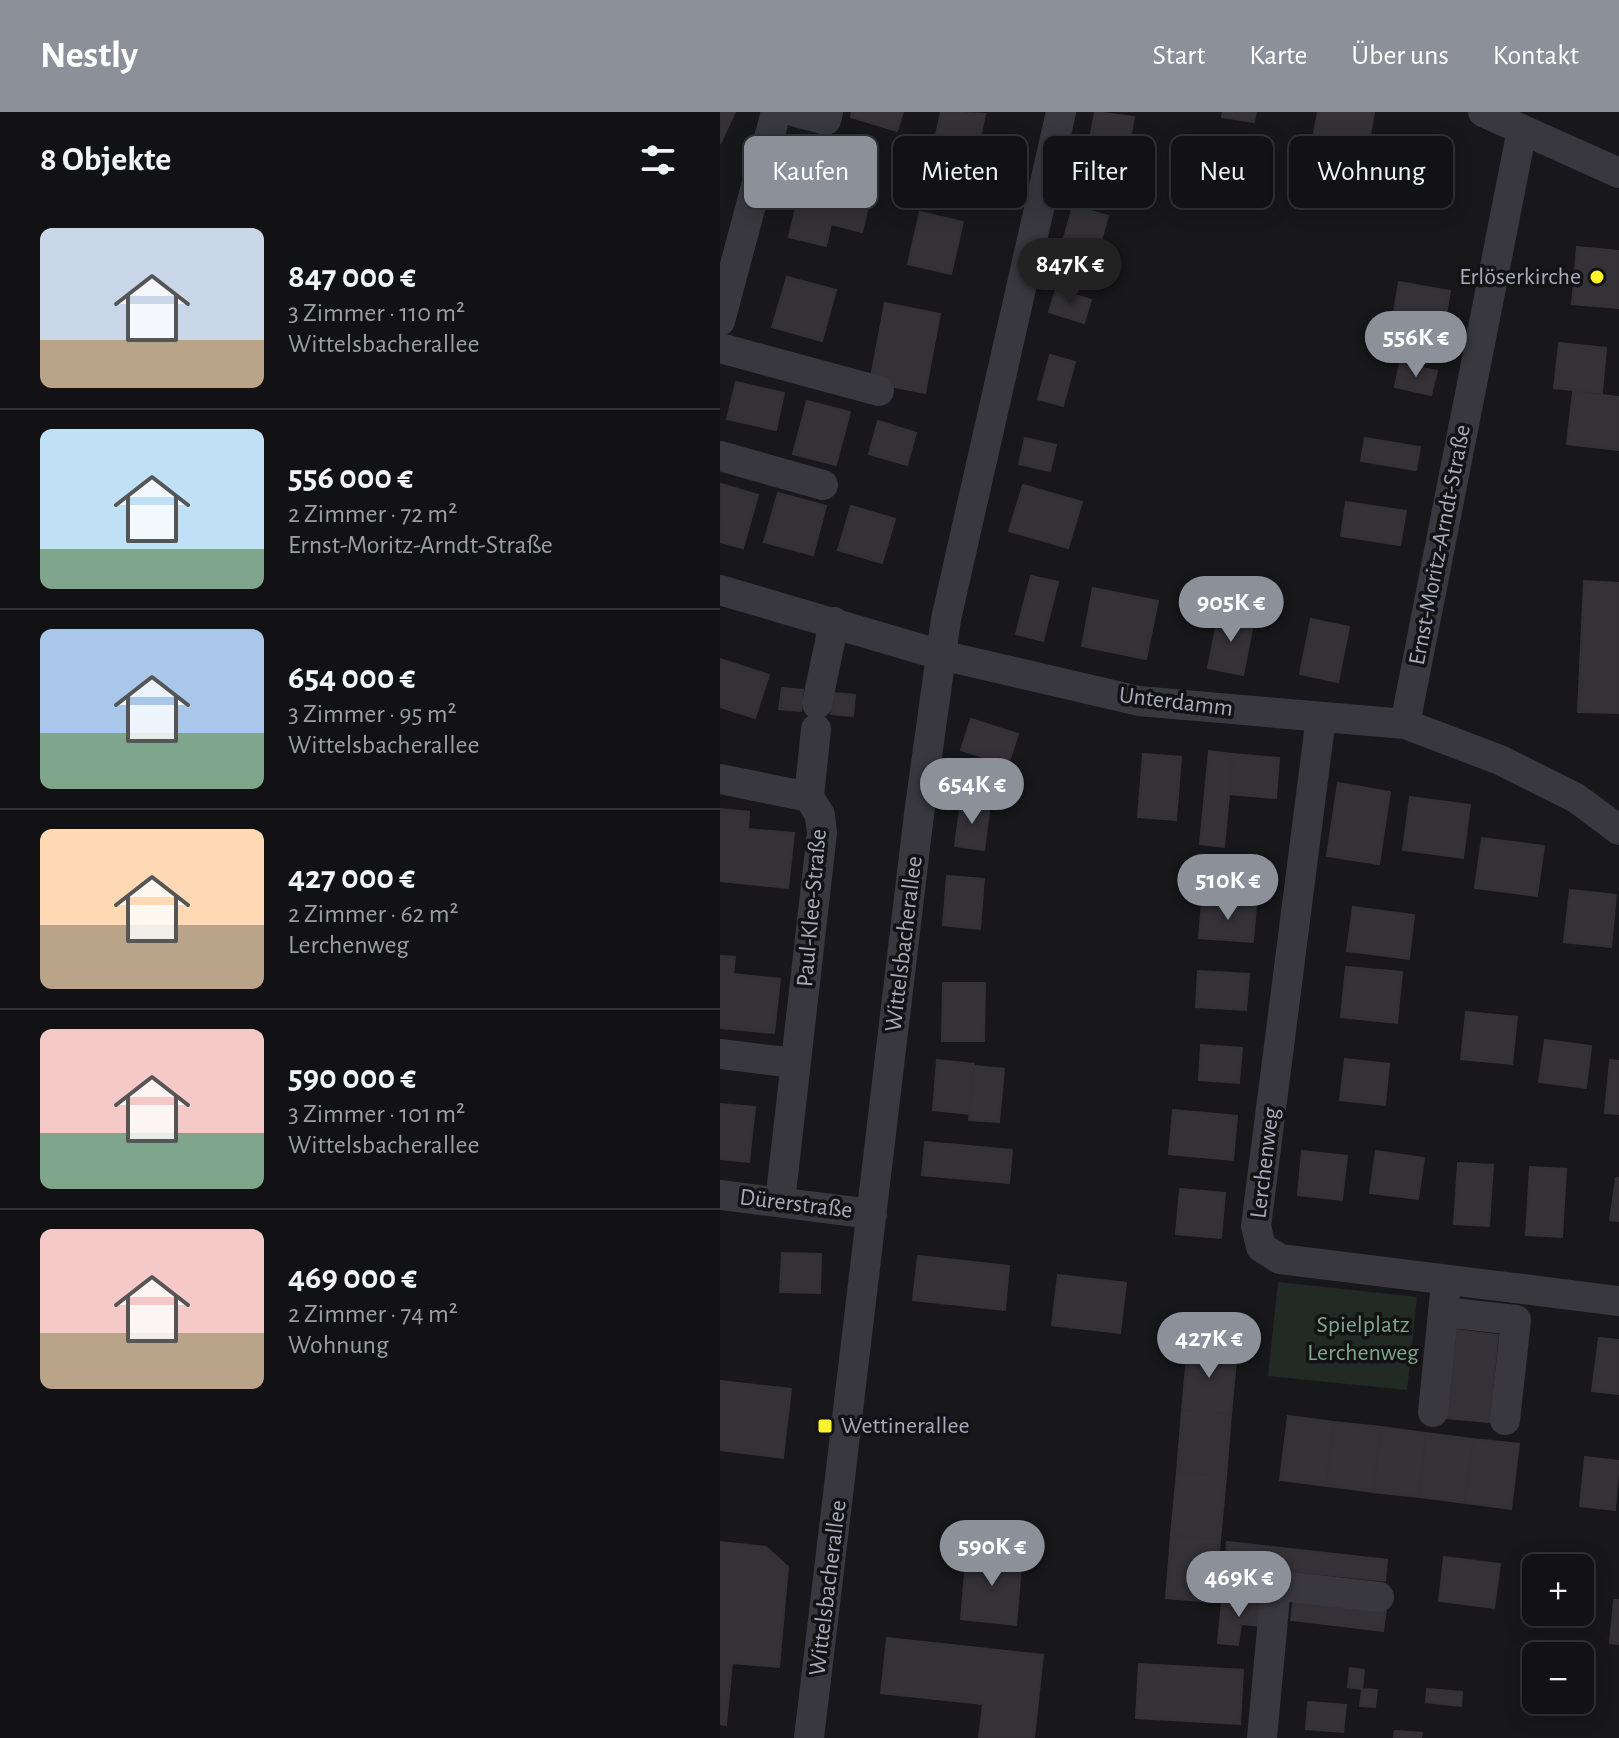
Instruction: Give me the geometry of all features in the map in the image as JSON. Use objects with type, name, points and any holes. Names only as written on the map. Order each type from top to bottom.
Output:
[{"type":"street","points":[[720,321],[727,261],[776,112]]},
{"type":"street","points":[[796,112],[826,120],[828,112]]},
{"type":"street","name":"Wittelsbacherallee","points":[[809,1738],[919,814],[946,619],[1061,112]]},
{"type":"street","points":[[1483,112],[1619,173]]},
{"type":"street","name":"Ernst-Moritz-Arndt-Straße","points":[[1405,724],[1522,130]]},
{"type":"street","points":[[720,348],[879,391]]},
{"type":"street","points":[[720,456],[823,485]]},
{"type":"street","name":"Unterdamm","points":[[720,590],[941,655],[1139,701],[1405,724],[1500,760],[1576,798],[1619,830]]},
{"type":"street","points":[[809,797],[816,716],[834,622]]},
{"type":"street","name":"Lerchenweg","points":[[1321,717],[1256,1226],[1261,1247],[1280,1259],[1619,1301]]},
{"type":"street","name":"Paul-Klee-Straße","points":[[720,779],[809,797],[820,815],[822,833],[780,1202]]},
{"type":"street","points":[[720,1054],[795,1063]]},
{"type":"street","name":"Dürerstraße","points":[[720,1195],[872,1214]]},
{"type":"street","points":[[1433,1412],[1446,1279]]},
{"type":"street","points":[[1443,1312],[1516,1320],[1505,1420]]},
{"type":"street","points":[[1229,1580],[1379,1597]]},
{"type":"street","points":[[1262,1738],[1276,1586]]},
{"type":"green space","name":"Spielplatz Lerchenweg","points":[[1278,1282],[1417,1297],[1407,1390],[1268,1376]]},
{"type":"building","points":[[720,112],[735,112],[720,144]]},
{"type":"building","points":[[852,112],[903,112],[897,131],[851,117]]},
{"type":"building","points":[[941,112],[985,114],[980,136],[936,136]]},
{"type":"building","points":[[1095,112],[1134,117],[1131,136],[1090,136]]},
{"type":"building","points":[[1223,112],[1256,112],[1254,122],[1222,117]]},
{"type":"building","points":[[1318,112],[1374,112],[1370,136],[1313,136]]},
{"type":"building","points":[[796,208],[868,208],[862,232],[831,224],[826,246],[789,237]]},
{"type":"building","points":[[1072,208],[1108,216],[1099,248],[1064,238]]},
{"type":"building","points":[[920,212],[963,222],[951,274],[908,264]]},
{"type":"building","name":"Erlöserkirche","points":[[1577,247],[1619,251],[1619,308],[1572,304]]},
{"type":"building","points":[[787,277],[836,290],[822,341],[772,327]]},
{"type":"building","points":[[1399,282],[1450,291],[1445,320],[1394,311]]},
{"type":"building","points":[[1056,289],[1091,300],[1084,323],[1049,312]]},
{"type":"building","points":[[885,303],[940,314],[925,393],[870,382]]},
{"type":"building","points":[[1559,343],[1606,348],[1602,393],[1554,388]]},
{"type":"building","points":[[1050,355],[1075,362],[1063,406],[1038,399]]},
{"type":"building","points":[[1400,363],[1437,371],[1431,395],[1395,387]]},
{"type":"building","points":[[736,382],[784,393],[776,430],[727,419]]},
{"type":"building","points":[[1573,392],[1619,397],[1619,450],[1567,444]]},
{"type":"building","points":[[807,401],[850,412],[836,465],[793,454]]},
{"type":"building","points":[[878,421],[916,433],[907,465],[869,454]]},
{"type":"building","points":[[1025,438],[1056,445],[1050,471],[1019,464]]},
{"type":"building","points":[[1365,438],[1420,447],[1416,470],[1361,461]]},
{"type":"building","points":[[721,484],[758,495],[743,548],[720,542]]},
{"type":"building","points":[[1023,485],[1082,502],[1068,548],[1009,531]]},
{"type":"building","points":[[778,493],[826,506],[813,555],[764,542]]},
{"type":"building","points":[[1346,502],[1406,511],[1400,545],[1341,536]]},
{"type":"building","points":[[851,506],[895,519],[882,563],[838,550]]},
{"type":"building","points":[[1031,576],[1058,582],[1043,641],[1016,634]]},
{"type":"building","points":[[1584,581],[1619,583],[1619,713],[1578,712]]},
{"type":"building","points":[[1093,588],[1158,601],[1146,659],[1082,646]]},
{"type":"building","points":[[1219,612],[1254,619],[1243,675],[1208,668]]},
{"type":"building","points":[[1311,619],[1349,627],[1338,682],[1300,674]]},
{"type":"building","points":[[720,659],[769,675],[755,718],[720,707]]},
{"type":"building","points":[[782,688],[803,690],[801,711],[779,709]]},
{"type":"building","points":[[834,693],[855,695],[853,716],[831,714]]},
{"type":"building","points":[[971,719],[1018,734],[1008,765],[961,750]]},
{"type":"building","points":[[1209,751],[1233,754],[1224,847],[1200,844]]},
{"type":"building","points":[[1143,754],[1181,757],[1176,820],[1138,817]]},
{"type":"building","points":[[1233,754],[1279,758],[1276,798],[1229,794]]},
{"type":"building","points":[[1338,783],[1390,792],[1379,864],[1327,856]]},
{"type":"building","points":[[1410,797],[1470,805],[1463,858],[1403,850]]},
{"type":"building","points":[[961,801],[990,805],[984,850],[955,846]]},
{"type":"building","points":[[720,809],[749,812],[748,829],[794,833],[788,888],[720,881]]},
{"type":"building","points":[[1482,838],[1544,846],[1537,896],[1475,888]]},
{"type":"building","points":[[947,876],[984,879],[980,929],[943,925]]},
{"type":"building","points":[[1570,890],[1616,895],[1611,947],[1564,942]]},
{"type":"building","points":[[1202,902],[1256,905],[1253,942],[1199,938]]},
{"type":"building","points":[[1353,907],[1414,915],[1409,959],[1347,951]]},
{"type":"building","points":[[720,956],[735,957],[733,974],[780,979],[774,1033],[720,1028]]},
{"type":"building","points":[[1346,967],[1402,972],[1397,1023],[1341,1017]]},
{"type":"building","points":[[1198,971],[1249,974],[1246,1010],[1196,1007]]},
{"type":"building","points":[[943,983],[985,983],[984,1041],[942,1041]]},
{"type":"building","points":[[1466,1012],[1517,1017],[1512,1064],[1461,1059]]},
{"type":"building","points":[[1545,1040],[1591,1046],[1586,1088],[1539,1082]]},
{"type":"building","points":[[1201,1045],[1242,1048],[1239,1083],[1199,1080]]},
{"type":"building","points":[[1345,1059],[1389,1064],[1385,1105],[1340,1100]]},
{"type":"building","points":[[937,1060],[974,1064],[970,1114],[933,1110]]},
{"type":"building","points":[[1610,1060],[1619,1061],[1619,1114],[1605,1113]]},
{"type":"building","points":[[974,1066],[1004,1069],[999,1122],[969,1120]]},
{"type":"building","points":[[720,1104],[755,1107],[749,1162],[720,1159]]},
{"type":"building","points":[[1173,1110],[1237,1116],[1233,1160],[1169,1154]]},
{"type":"building","points":[[925,1142],[1012,1150],[1009,1183],[922,1175]]},
{"type":"building","points":[[1302,1151],[1347,1156],[1342,1200],[1298,1195]]},
{"type":"building","points":[[1376,1151],[1424,1158],[1418,1199],[1370,1193]]},
{"type":"building","points":[[1458,1163],[1493,1165],[1489,1226],[1454,1224]]},
{"type":"building","points":[[1530,1167],[1566,1169],[1562,1237],[1526,1235]]},
{"type":"building","points":[[1616,1178],[1619,1178],[1619,1221],[1610,1220]]},
{"type":"building","points":[[1180,1189],[1225,1193],[1221,1238],[1176,1234]]},
{"type":"building","points":[[782,1253],[821,1254],[820,1293],[780,1292]]},
{"type":"building","points":[[918,1256],[1009,1266],[1005,1310],[913,1300]]},
{"type":"building","points":[[1058,1275],[1126,1283],[1120,1333],[1052,1325]]},
{"type":"building","points":[[1456,1330],[1498,1335],[1489,1422],[1447,1418]]},
{"type":"building","points":[[1599,1338],[1619,1340],[1619,1394],[1592,1391]]},
{"type":"building","points":[[1188,1346],[1237,1351],[1231,1414],[1182,1410]]},
{"type":"building","points":[[720,1381],[791,1389],[783,1458],[720,1450]]},
{"type":"building","points":[[1182,1410],[1231,1414],[1226,1477],[1177,1472]]},
{"type":"building","points":[[1288,1416],[1334,1422],[1326,1486],[1280,1480]]},
{"type":"building","points":[[1334,1422],[1381,1427],[1373,1492],[1326,1486]]},
{"type":"building","points":[[1381,1427],[1426,1433],[1419,1497],[1373,1492]]},
{"type":"building","points":[[1426,1433],[1473,1439],[1465,1503],[1419,1497]]},
{"type":"building","points":[[1473,1439],[1519,1444],[1511,1509],[1465,1503]]},
{"type":"building","points":[[1585,1457],[1619,1461],[1615,1510],[1580,1506]]},
{"type":"building","points":[[1177,1472],[1226,1477],[1220,1540],[1171,1535]]},
{"type":"building","points":[[1171,1535],[1220,1540],[1215,1602],[1166,1598]]},
{"type":"building","points":[[720,1542],[766,1547],[788,1567],[779,1667],[732,1663],[726,1725],[720,1724]]},
{"type":"building","points":[[1227,1542],[1387,1560],[1385,1581],[1225,1564]]},
{"type":"building","points":[[967,1550],[1022,1556],[1016,1625],[961,1619]]},
{"type":"building","points":[[1444,1557],[1500,1564],[1494,1608],[1439,1601]]},
{"type":"building","points":[[1295,1591],[1387,1602],[1383,1631],[1291,1620]]},
{"type":"building","points":[[1222,1600],[1266,1604],[1264,1626],[1241,1624],[1238,1645],[1218,1643]]},
{"type":"building","points":[[1614,1600],[1619,1600],[1619,1644],[1610,1643]]},
{"type":"building","points":[[887,1638],[1043,1655],[1034,1738],[979,1738],[983,1704],[881,1693]]},
{"type":"building","points":[[1139,1664],[1243,1670],[1240,1724],[1136,1718]]},
{"type":"building","points":[[1350,1668],[1364,1670],[1362,1689],[1348,1687]]},
{"type":"building","points":[[1362,1689],[1377,1690],[1375,1707],[1360,1706]]},
{"type":"building","points":[[1427,1689],[1462,1692],[1461,1706],[1426,1702]]},
{"type":"building","points":[[1308,1702],[1346,1705],[1343,1732],[1306,1729]]},
{"type":"building","points":[[1395,1731],[1422,1733],[1421,1738],[1394,1738]]},
{"type":"place","name":"Erlöserkirche","points":[[1597,277]]},
{"type":"place","name":"Wettinerallee","points":[[825,1426]]}]
